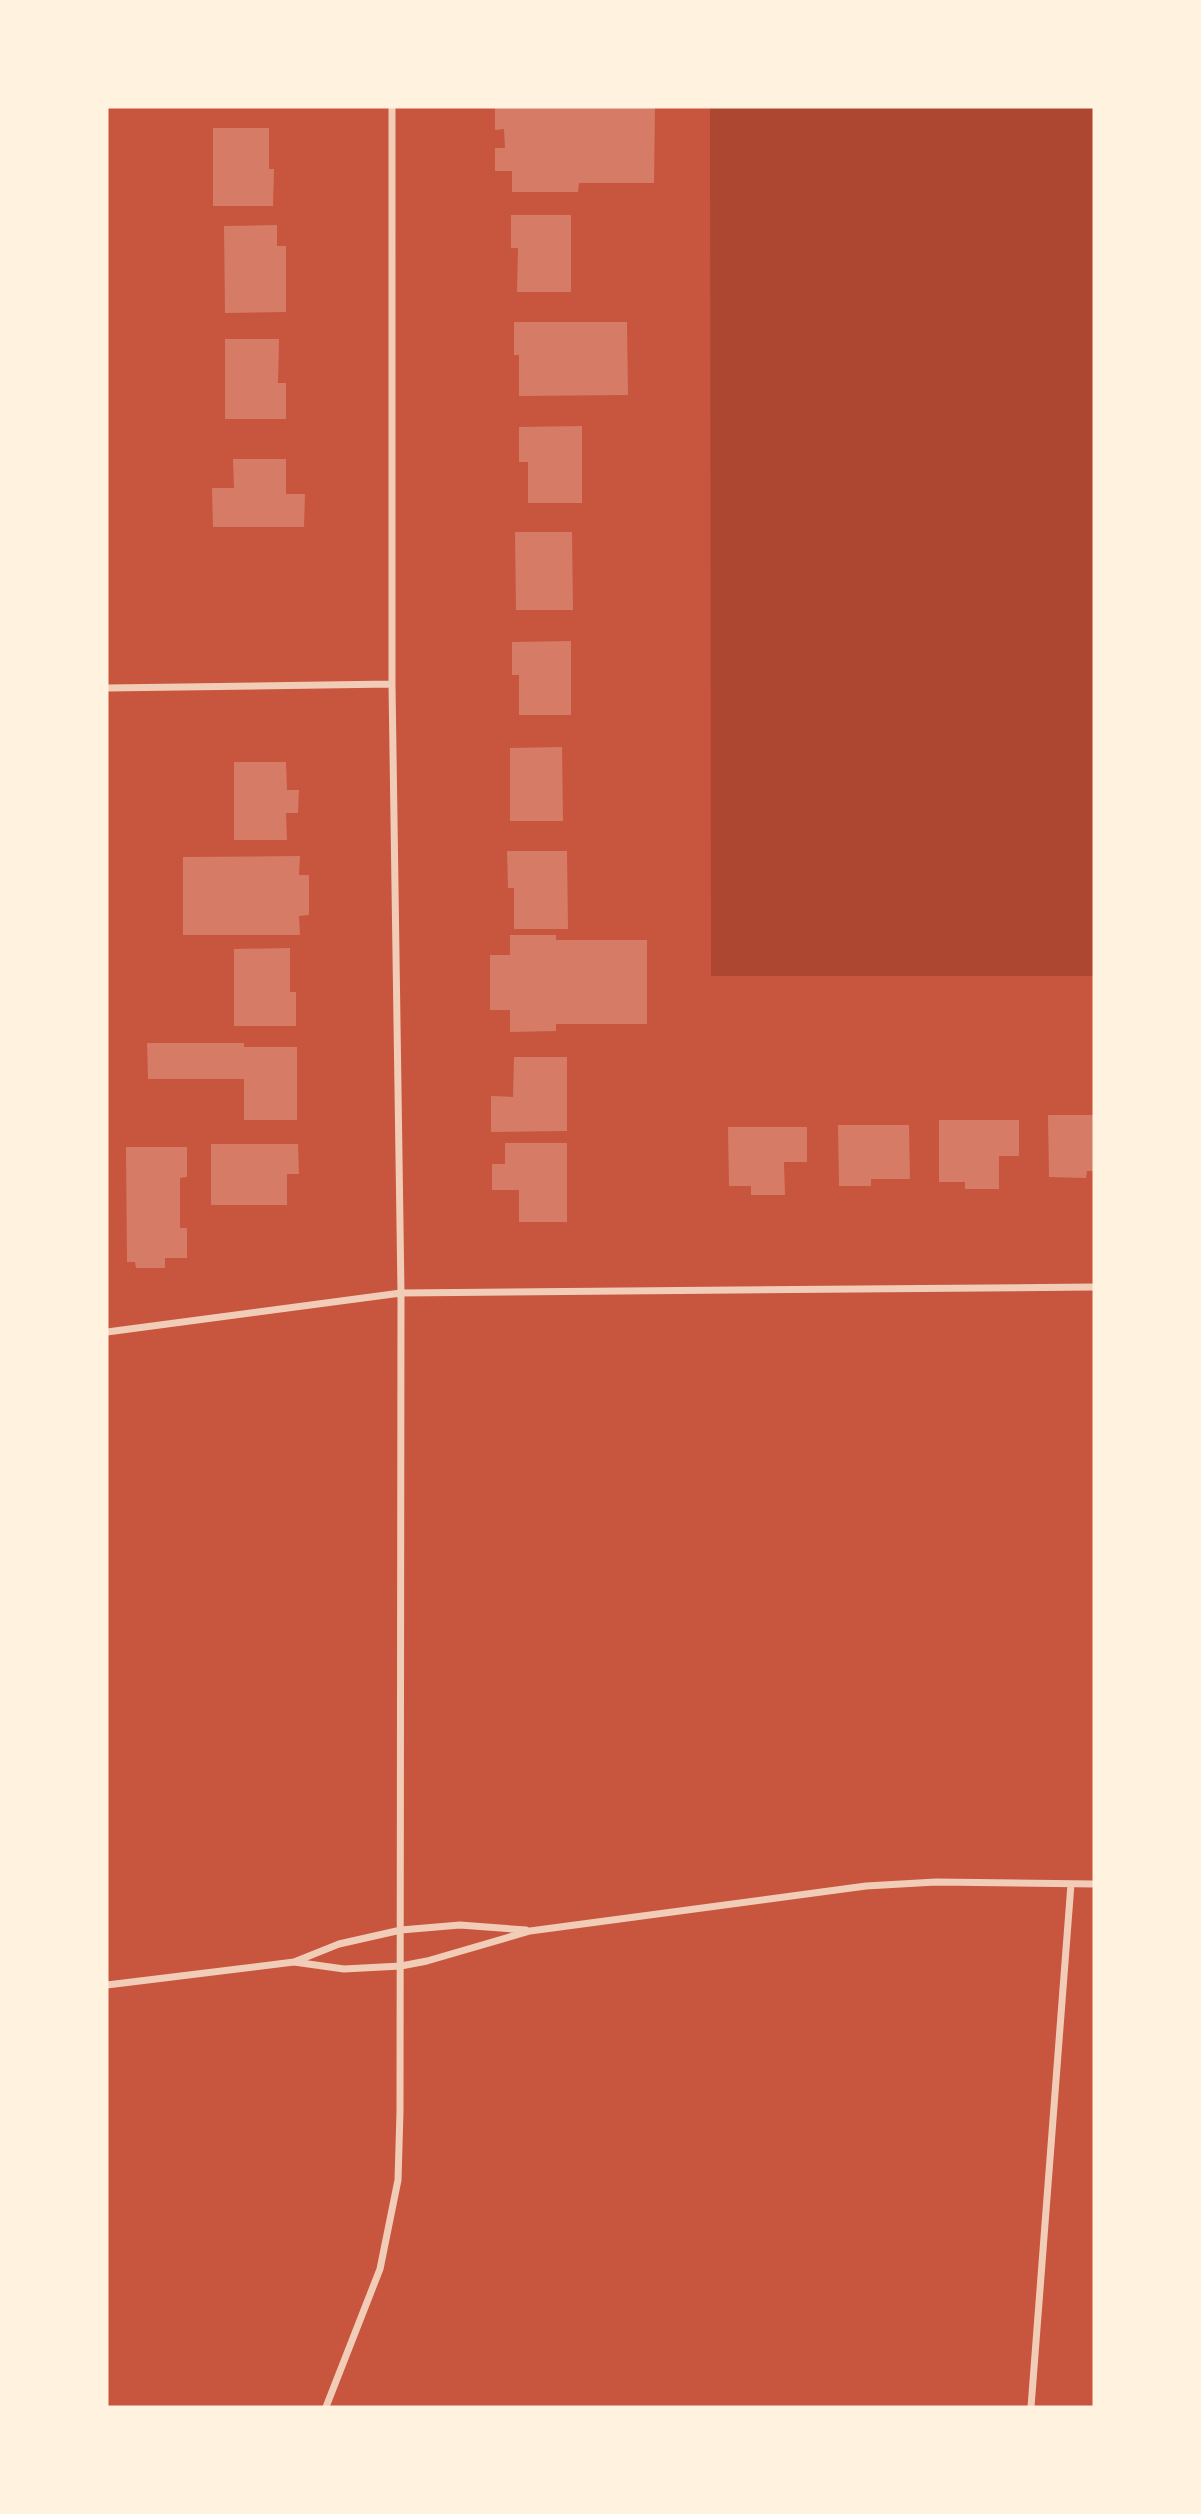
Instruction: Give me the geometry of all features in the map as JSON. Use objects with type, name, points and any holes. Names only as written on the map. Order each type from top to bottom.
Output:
[{"type":"street","points":[[326,2407],[380,2269],[391,2221],[398,2166],[401,1966],[401,1293],[392,684],[392,107]]},
{"type":"street","points":[[107,688],[392,684]]},
{"type":"street","points":[[107,1332],[401,1293],[1094,1287]]},
{"type":"street","points":[[294,1962],[344,1969],[401,1966],[530,1931],[866,1886],[936,1882],[1094,1884]]},
{"type":"street","points":[[1031,2407],[1072,1884]]},
{"type":"street","points":[[107,1985],[294,1962],[339,1944],[401,1930],[460,1925],[530,1931]]},
{"type":"shaded area","points":[[710,107],[1094,107],[1094,976],[711,976]]},
{"type":"building","points":[[495,107],[655,107],[654,183],[579,183],[578,192],[512,192],[512,171],[495,171],[495,148],[505,148],[504,129],[495,130]]},
{"type":"building","points":[[213,128],[269,128],[269,169],[274,169],[273,206],[213,206]]},
{"type":"building","points":[[511,215],[571,215],[571,292],[517,292],[518,248],[511,248]]},
{"type":"building","points":[[277,225],[277,246],[286,246],[286,312],[225,313],[224,226]]},
{"type":"building","points":[[514,322],[627,322],[628,395],[519,396],[519,355],[514,355]]},
{"type":"building","points":[[225,339],[279,339],[278,383],[286,383],[286,419],[225,419]]},
{"type":"building","points":[[582,426],[582,503],[528,503],[528,462],[519,462],[519,427]]},
{"type":"building","points":[[233,459],[286,459],[286,494],[305,494],[304,527],[213,527],[212,488],[234,488]]},
{"type":"building","points":[[515,532],[572,532],[573,610],[516,610]]},
{"type":"building","points":[[571,641],[571,715],[519,715],[519,675],[512,675],[512,642]]},
{"type":"building","points":[[562,747],[563,821],[510,821],[510,748]]},
{"type":"building","points":[[234,762],[286,762],[287,790],[299,790],[298,813],[286,813],[287,840],[234,840]]},
{"type":"building","points":[[507,851],[567,851],[568,929],[514,929],[514,888],[508,888]]},
{"type":"building","points":[[300,856],[299,875],[309,875],[309,915],[299,916],[300,935],[183,935],[183,857]]},
{"type":"building","points":[[510,935],[556,935],[556,940],[647,940],[647,1024],[556,1024],[556,1031],[510,1032],[510,1010],[490,1010],[490,955],[510,955]]},
{"type":"building","points":[[290,948],[290,992],[296,992],[296,1026],[234,1026],[234,949]]},
{"type":"building","points":[[147,1043],[244,1043],[244,1047],[297,1047],[297,1120],[244,1120],[244,1079],[148,1079]]},
{"type":"building","points":[[514,1057],[567,1057],[567,1131],[491,1132],[491,1096],[513,1097]]},
{"type":"building","points":[[1048,1115],[1094,1115],[1094,1171],[1087,1171],[1086,1178],[1049,1177]]},
{"type":"building","points":[[939,1120],[1019,1120],[1019,1156],[999,1156],[999,1189],[965,1189],[965,1182],[939,1182]]},
{"type":"building","points":[[838,1125],[909,1125],[910,1179],[871,1179],[871,1186],[839,1186]]},
{"type":"building","points":[[728,1127],[807,1127],[807,1162],[784,1162],[785,1195],[751,1195],[751,1186],[729,1186]]},
{"type":"building","points":[[505,1143],[567,1143],[567,1222],[519,1222],[519,1190],[492,1190],[492,1164],[505,1164]]},
{"type":"building","points":[[211,1144],[298,1144],[299,1174],[287,1174],[287,1205],[211,1205]]},
{"type":"building","points":[[126,1147],[187,1147],[187,1177],[180,1178],[180,1228],[187,1228],[187,1258],[165,1258],[165,1268],[136,1268],[135,1262],[127,1262]]}]
